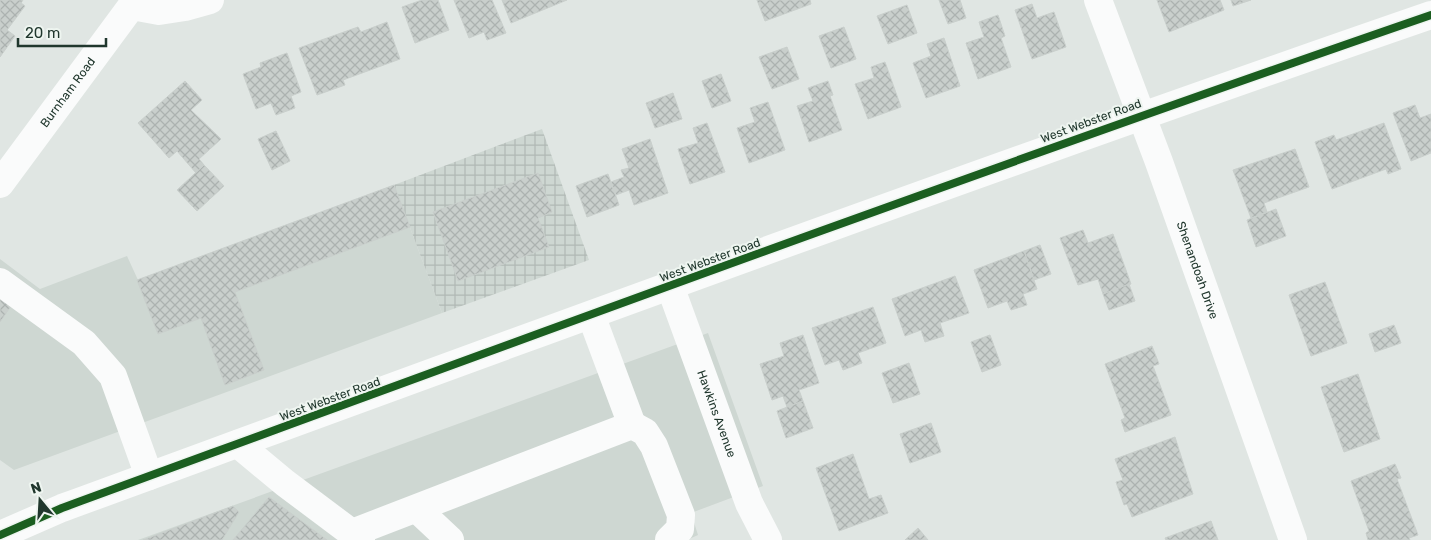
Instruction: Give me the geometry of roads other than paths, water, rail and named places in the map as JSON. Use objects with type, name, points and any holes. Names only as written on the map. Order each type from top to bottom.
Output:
[{"type":"street","points":[[134,3],[159,11],[185,7],[210,0]]},
{"type":"street","name":"Shenandoah Drive","points":[[1098,0],[1140,115],[1160,162],[1293,540]]},
{"type":"street","name":"Burnham Road","points":[[0,184],[134,3]]},
{"type":"street","name":"West Webster Road","points":[[0,535],[149,476],[590,314],[1140,115],[1431,15]]},
{"type":"street","points":[[0,282],[84,343],[113,376],[149,476]]},
{"type":"street","name":"Hawkins Avenue","points":[[670,286],[749,503],[768,540]]},
{"type":"street","points":[[590,314],[632,424],[645,432],[654,446],[681,516],[680,530],[669,540]]},
{"type":"street","points":[[238,444],[284,484],[356,537],[418,509],[632,424]]},
{"type":"street","points":[[418,509],[450,540]]}]
